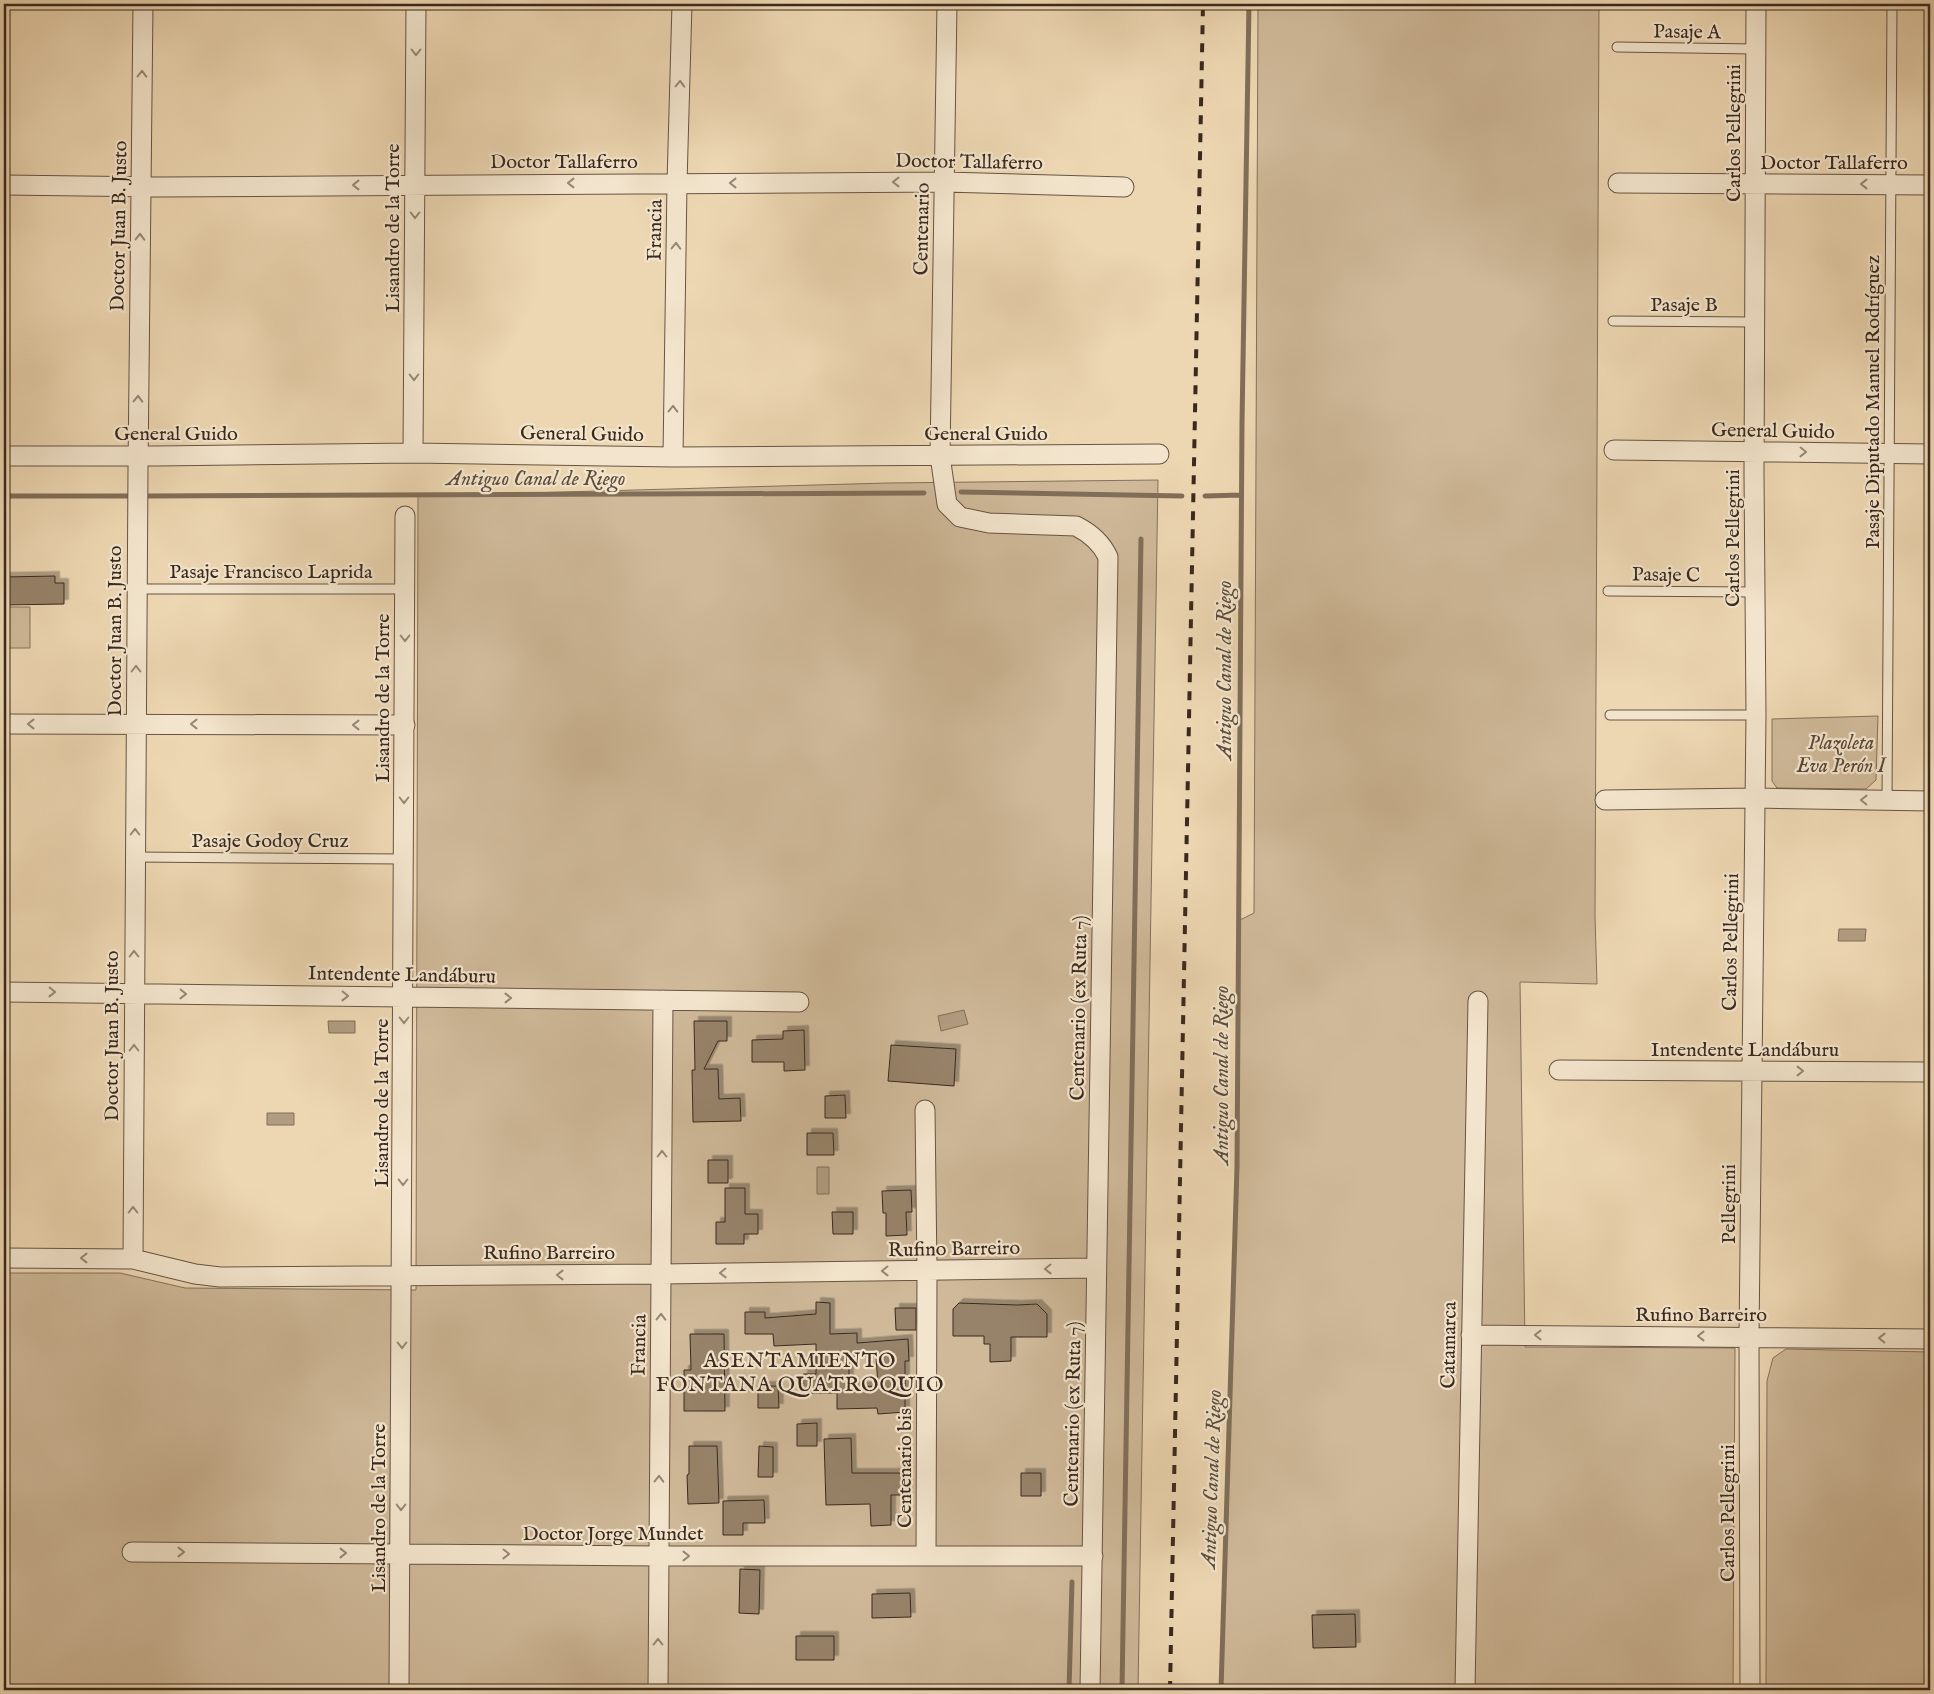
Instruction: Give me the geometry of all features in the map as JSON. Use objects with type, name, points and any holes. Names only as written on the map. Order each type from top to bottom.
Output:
[{"type":"street","name":"Doctor Juan B. Justo","points":[[133,1259],[143,4]]},
{"type":"street","name":"Lisandro de la Torre","points":[[413,453],[416,4]]},
{"type":"street","name":"Francia","points":[[673,457],[682,4]]},
{"type":"street","name":"Centenario","points":[[940,456],[947,4]]},
{"type":"street","name":"Carlos Pellegrini","points":[[1752,1071],[1756,714],[1754,452],[1756,4]]},
{"type":"street","name":"Doctor Tallaferro","points":[[4,185],[945,182],[1124,187]]},
{"type":"street","name":"Doctor Tallaferro","points":[[1618,183],[1930,185]]},
{"type":"street","name":"General Guido","points":[[1614,450],[1930,454]]},
{"type":"street","name":"General Guido","points":[[4,456],[413,453],[673,457],[1159,454]]},
{"type":"street","name":"Centenario (ex Ruta 7)","points":[[940,456],[947,504],[960,517],[989,523],[1076,526],[1088,532],[1104,547],[1108,557],[1090,1690]]},
{"type":"street","name":"Lisandro de la Torre","points":[[400,1690],[405,516]]},
{"type":"street","points":[[4,724],[405,725]]},
{"type":"street","points":[[1605,800],[1755,798],[1930,801]]},
{"type":"street","name":"Intendente Landáburu","points":[[4,992],[799,1002]]},
{"type":"street","name":"Francia","points":[[658,1690],[663,1000]]},
{"type":"street","name":"Catamarca","points":[[1465,1690],[1478,1001]]},
{"type":"street","name":"Intendente Landáburu","points":[[1559,1070],[1930,1072]]},
{"type":"street","name":"Pellegrini","points":[[1749,1336],[1752,1071]]},
{"type":"street","name":"Centenario bis","points":[[926,1110],[928,1271],[926,1556]]},
{"type":"street","name":"Rufino Barreiro","points":[[4,1258],[133,1259],[194,1274],[220,1277],[662,1274],[1096,1268]]},
{"type":"street","name":"Rufino Barreiro","points":[[1471,1335],[1930,1339]]},
{"type":"street","name":"Carlos Pellegrini","points":[[1749,1336],[1750,1690]]},
{"type":"street","name":"Doctor Jorge Mundet","points":[[132,1552],[658,1556],[1093,1556]]},
{"type":"lane","name":"Pasaje Diputado Manuel Rodríguez","points":[[1887,800],[1892,4]]},
{"type":"lane","name":"Pasaje A","points":[[1617,47],[1756,50]]},
{"type":"lane","name":"Pasaje B","points":[[1613,321],[1756,322]]},
{"type":"lane","name":"Pasaje Francisco Laprida","points":[[137,589],[405,589]]},
{"type":"lane","name":"Pasaje C","points":[[1608,591],[1754,592]]},
{"type":"lane","points":[[1610,715],[1756,714]]},
{"type":"lane","name":"Pasaje Godoy Cruz","points":[[135,857],[404,859]]},
{"type":"green space","points":[[1258,4],[1599,4],[1595,916],[1597,984],[1520,982],[1525,1347],[1735,1348],[1733,1690],[1222,1690],[1237,1167],[1238,921],[1254,913]]},
{"type":"green space","points":[[1158,480],[1138,1690],[4,1690],[4,1273],[120,1273],[185,1288],[416,1290],[418,496],[888,483]]},
{"type":"green space","points":[[4,607],[30,607],[30,648],[4,648]]},
{"type":"green space","name":"Plazoleta Eva Perón I","points":[[1878,716],[1876,780],[1866,789],[1777,788],[1772,781],[1772,719]]},
{"type":"green space","points":[[1786,1349],[1930,1352],[1930,1690],[1766,1690],[1767,1381],[1773,1358]]},
{"type":"shaded area","points":[[1839,929],[1866,929],[1865,941],[1838,941]]},
{"type":"shaded area","points":[[964,1010],[968,1024],[941,1031],[938,1016]]},
{"type":"shaded area","points":[[328,1021],[355,1021],[355,1033],[329,1033]]},
{"type":"shaded area","points":[[267,1113],[294,1113],[294,1125],[267,1125]]},
{"type":"shaded area","points":[[817,1167],[829,1167],[829,1194],[817,1194]]},
{"type":"building","points":[[55,576],[55,583],[64,583],[64,604],[4,605],[4,577]]},
{"type":"building","points":[[694,1021],[727,1021],[727,1041],[718,1041],[704,1069],[718,1069],[719,1099],[740,1098],[741,1121],[693,1122],[692,1070],[695,1070]]},
{"type":"building","points":[[804,1030],[805,1070],[784,1071],[784,1062],[752,1062],[752,1040],[783,1039],[783,1031]]},
{"type":"building","points":[[891,1045],[956,1049],[954,1086],[888,1081]]},
{"type":"building","points":[[845,1095],[846,1118],[825,1118],[825,1096]]},
{"type":"building","points":[[807,1133],[833,1133],[834,1155],[807,1155]]},
{"type":"building","points":[[708,1160],[728,1160],[728,1183],[708,1183]]},
{"type":"building","points":[[725,1188],[745,1188],[745,1214],[758,1214],[758,1234],[744,1234],[744,1244],[716,1244],[716,1222],[725,1222]]},
{"type":"building","points":[[911,1190],[912,1212],[906,1212],[907,1235],[886,1236],[886,1213],[883,1213],[882,1191]]},
{"type":"building","points":[[832,1212],[853,1212],[853,1234],[833,1234]]},
{"type":"building","points":[[816,1302],[830,1303],[830,1334],[857,1333],[857,1343],[908,1339],[909,1361],[905,1361],[905,1412],[878,1414],[877,1408],[837,1409],[837,1393],[803,1393],[803,1374],[816,1374],[816,1344],[774,1346],[773,1334],[745,1334],[745,1312],[765,1312],[765,1318],[816,1314]],"holes":[[[876,1356],[878,1386],[849,1387],[849,1357]]]},
{"type":"building","points":[[959,1303],[1037,1304],[1047,1314],[1047,1337],[1011,1337],[1011,1361],[990,1362],[990,1344],[984,1344],[984,1336],[953,1336],[953,1309]]},
{"type":"building","points":[[895,1308],[916,1308],[916,1330],[896,1330]]},
{"type":"building","points":[[690,1334],[724,1334],[725,1411],[684,1411],[684,1370],[691,1370]]},
{"type":"building","points":[[758,1386],[778,1386],[779,1408],[758,1408]]},
{"type":"building","points":[[817,1423],[817,1446],[797,1446],[797,1424]]},
{"type":"building","points":[[851,1438],[852,1473],[906,1473],[906,1495],[891,1495],[891,1525],[871,1526],[870,1504],[826,1505],[824,1439]]},
{"type":"building","points":[[689,1446],[717,1446],[719,1503],[688,1504]]},
{"type":"building","points":[[759,1446],[773,1447],[773,1477],[758,1477]]},
{"type":"building","points":[[1021,1473],[1041,1473],[1041,1496],[1021,1496]]},
{"type":"building","points":[[764,1500],[765,1523],[743,1523],[743,1535],[723,1535],[723,1501]]},
{"type":"building","points":[[740,1569],[760,1570],[759,1614],[739,1613]]},
{"type":"building","points":[[910,1593],[911,1617],[872,1618],[872,1594]]},
{"type":"building","points":[[1355,1614],[1356,1647],[1313,1648],[1312,1615]]},
{"type":"building","points":[[796,1636],[834,1636],[834,1660],[796,1660]]},
{"type":"waterway","name":"Antiguo Canal de Riego","points":[[1221,1690],[1237,1167],[1242,422],[1249,4]]},
{"type":"waterway","name":"Antiguo Canal de Riego","points":[[961,492],[1182,496]]},
{"type":"waterway","name":"Antiguo Canal de Riego","points":[[147,496],[924,493]]},
{"type":"waterway","name":"Antiguo Canal de Riego","points":[[1205,496],[1241,495]]},
{"type":"waterway","name":"Antiguo Canal de Riego","points":[[4,496],[128,496]]},
{"type":"waterway","points":[[1122,1690],[1141,539]]},
{"type":"waterway","points":[[1069,1690],[1072,1582]]},
{"type":"railway","points":[[1170,1690],[1203,4]]},
{"type":"district","name":"ASENTAMIENTO FONTANA QUATROQUIO","points":[[800,1372]]}]
